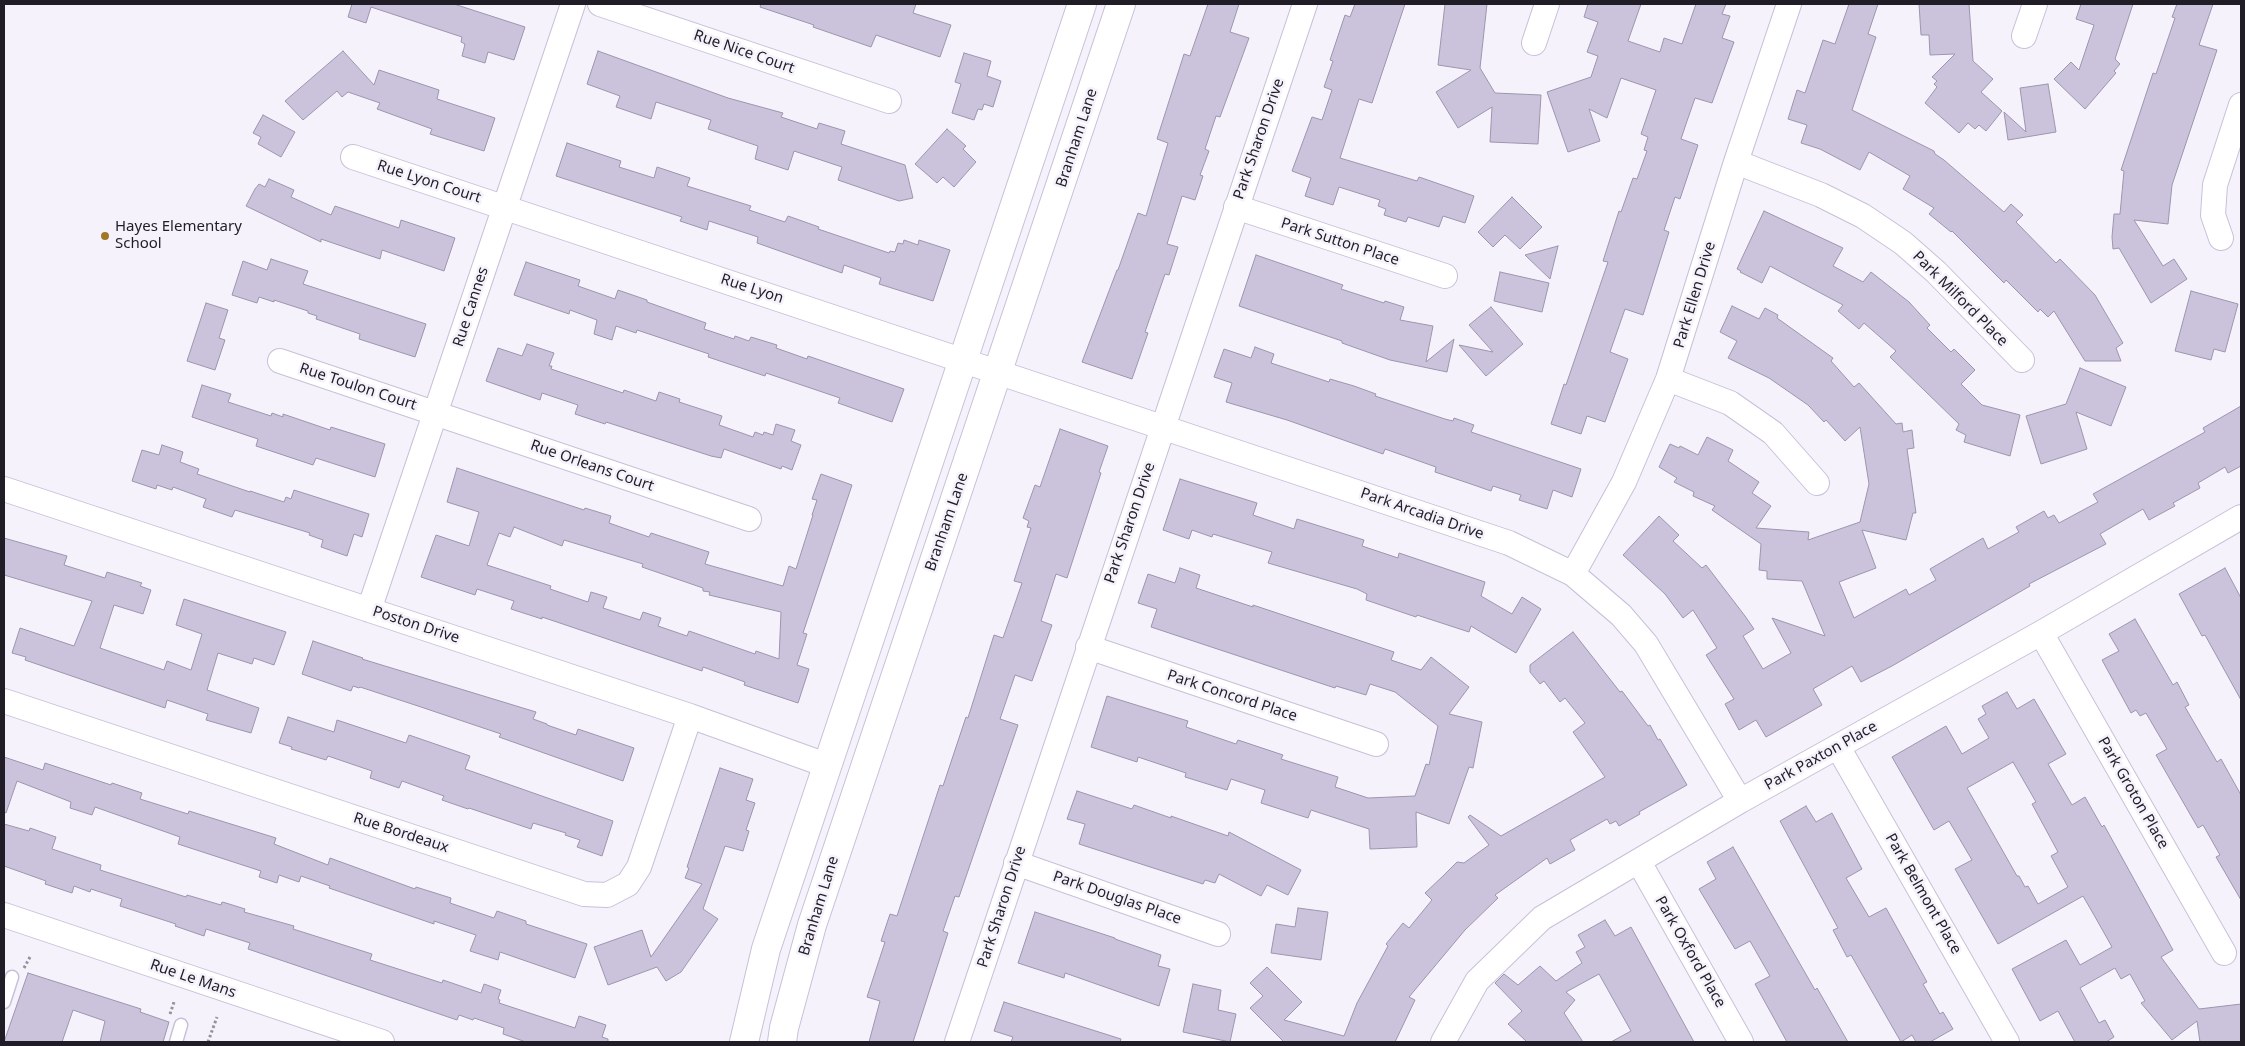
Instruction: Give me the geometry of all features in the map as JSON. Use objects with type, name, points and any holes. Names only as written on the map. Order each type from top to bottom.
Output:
[{"type":"main road","points":[[744,1042],[766,949],[1082,4]]},
{"type":"main road","name":"Branham Lane","points":[[782,1042],[784,1028],[812,924],[1122,4]]},
{"type":"street","name":"Rue Cannes","points":[[369,610],[573,4]]},
{"type":"street","name":"Rue Nice Court","points":[[600,4],[889,101]]},
{"type":"street","name":"Park Sharon Drive","points":[[957,1042],[1305,4]]},
{"type":"street","points":[[1534,43],[1547,4]]},
{"type":"street","name":"Park Ellen Drive","points":[[1574,574],[1624,482],[1668,379],[1736,162],[1789,4]]},
{"type":"street","points":[[2024,36],[2035,4]]},
{"type":"street","points":[[2222,238],[2213,215],[2214,185],[2241,105]]},
{"type":"street","name":"Rue Lyon Court","points":[[353,157],[504,207]]},
{"type":"street","name":"Park Milford Place","points":[[1736,162],[1821,195],[1863,216],[1903,243],[1936,272],[2022,360]]},
{"type":"street","name":"Rue Lyon","points":[[504,207],[999,372]]},
{"type":"street","name":"Park Sutton Place","points":[[1236,207],[1445,276]]},
{"type":"street","name":"Rue Toulon Court","points":[[280,361],[436,413]]},
{"type":"street","name":"Park Arcadia Drive","points":[[999,372],[1509,543],[1574,574],[1621,615],[1646,644],[1740,801]]},
{"type":"street","points":[[1668,379],[1730,403],[1773,433],[1817,483]]},
{"type":"street","name":"Rue Orleans Court","points":[[436,413],[749,519]]},
{"type":"street","name":"Poston Drive","points":[[4,489],[690,716],[826,765]]},
{"type":"street","name":"Park Paxton Place","points":[[1443,1042],[1477,981],[1542,918],[1740,801],[2041,633],[2241,517]]},
{"type":"street","name":"Park Groton Place","points":[[2041,633],[2224,953]]},
{"type":"street","name":"Park Concord Place","points":[[1088,648],[1376,744]]},
{"type":"street","name":"Rue Bordeaux","points":[[4,701],[574,891],[584,894],[607,895],[628,884],[639,867],[690,716]]},
{"type":"street","name":"Park Belmont Place","points":[[1838,747],[2007,1042]]},
{"type":"street","name":"Park Oxford Place","points":[[1639,862],[1741,1042]]},
{"type":"street","name":"Park Douglas Place","points":[[1016,863],[1218,934]]},
{"type":"street","name":"Rue Le Mans","points":[[4,915],[382,1042]]},
{"type":"lane","points":[[4,1002],[12,977]]},
{"type":"lane","points":[[176,1042],[181,1025]]},
{"type":"path","points":[[208,1042],[217,1017]]},
{"type":"building","points":[[352,4],[454,4],[525,27],[514,60],[488,52],[485,63],[462,56],[465,44],[461,42],[462,37],[371,7],[366,23],[348,17]]},
{"type":"building","points":[[761,4],[916,4],[913,13],[951,25],[940,57],[876,35],[871,47],[760,7]]},
{"type":"building","points":[[1208,4],[1239,4],[1230,32],[1249,38],[1220,117],[1216,116],[1205,149],[1209,151],[1200,175],[1203,176],[1195,200],[1182,196],[1167,244],[1178,247],[1169,275],[1165,274],[1145,332],[1148,333],[1132,379],[1082,362],[1138,213],[1146,216],[1168,143],[1157,139],[1184,54],[1190,56]]},
{"type":"building","points":[[1355,4],[1405,4],[1372,103],[1359,99],[1340,158],[1417,181],[1419,177],[1474,196],[1465,223],[1443,216],[1439,227],[1408,217],[1406,222],[1384,215],[1386,209],[1378,206],[1380,200],[1339,187],[1333,205],[1305,196],[1311,178],[1292,171],[1312,117],[1322,120],[1332,90],[1324,87],[1333,61],[1330,60],[1345,15],[1350,17]]},
{"type":"building","points":[[1445,4],[1487,4],[1480,68],[1495,93],[1541,95],[1538,144],[1490,142],[1492,107],[1458,128],[1436,92],[1471,70],[1438,65]]},
{"type":"building","points":[[1588,4],[1641,4],[1628,41],[1660,52],[1664,38],[1682,44],[1696,4],[1726,4],[1722,14],[1730,16],[1722,38],[1734,42],[1712,103],[1695,98],[1686,124],[1681,139],[1698,145],[1680,199],[1675,197],[1664,230],[1669,232],[1643,315],[1625,309],[1610,352],[1628,359],[1605,422],[1587,416],[1581,434],[1551,424],[1608,262],[1603,261],[1619,211],[1621,212],[1633,178],[1637,179],[1647,151],[1644,150],[1648,137],[1641,134],[1656,90],[1621,78],[1607,118],[1589,109],[1600,141],[1568,152],[1547,92],[1591,77],[1598,56],[1587,52],[1598,22],[1584,17]]},
{"type":"building","points":[[1849,4],[1878,4],[1868,34],[1876,37],[1852,110],[1934,151],[1935,154],[2004,212],[2011,204],[2023,215],[2016,222],[2056,263],[2060,259],[2095,295],[2123,343],[2116,348],[2121,361],[2085,361],[2054,311],[2048,317],[2040,309],[2038,312],[2006,280],[2004,283],[1952,231],[1929,214],[1934,208],[1903,189],[1910,176],[1869,152],[1860,170],[1820,149],[1801,143],[1807,125],[1788,119],[1797,90],[1805,93],[1823,40],[1835,44]]},
{"type":"building","points":[[1919,4],[1969,4],[1973,61],[1993,79],[1981,92],[2002,111],[1986,131],[1979,125],[1975,129],[1968,123],[1959,133],[1925,103],[1937,87],[1934,84],[1937,81],[1932,77],[1955,54],[1930,55],[1929,35],[1921,35]]},
{"type":"building","points":[[2081,4],[2133,4],[2115,59],[2120,64],[2114,71],[2116,73],[2085,109],[2054,79],[2071,62],[2079,70],[2094,25],[2076,19]]},
{"type":"building","points":[[2177,4],[2213,4],[2199,45],[2217,50],[2172,185],[2168,224],[2134,220],[2163,266],[2174,259],[2187,279],[2151,303],[2119,248],[2113,249],[2114,214],[2120,214],[2124,171],[2121,170],[2153,73],[2156,74],[2175,18],[2172,17]]},
{"type":"building","points":[[343,51],[374,85],[379,70],[439,90],[437,99],[495,118],[484,151],[430,134],[432,129],[377,109],[380,103],[348,92],[342,97],[337,91],[303,120],[285,101]]},
{"type":"building","points":[[598,51],[728,98],[783,113],[781,117],[817,129],[819,123],[845,131],[841,144],[905,165],[913,198],[899,201],[838,180],[842,167],[794,151],[788,170],[755,159],[758,146],[708,129],[711,120],[656,102],[651,119],[616,107],[620,96],[587,84]]},
{"type":"building","points":[[964,53],[991,61],[987,76],[1001,81],[993,107],[984,104],[982,110],[978,109],[974,120],[952,113],[961,84],[955,82]]},
{"type":"building","points":[[2048,84],[2056,132],[2008,140],[2004,112],[2026,132],[2020,88]]},
{"type":"building","points":[[263,115],[295,132],[281,157],[258,144],[261,137],[253,133]]},
{"type":"building","points":[[947,129],[966,146],[963,149],[976,162],[954,187],[943,177],[937,183],[915,164]]},
{"type":"building","points":[[567,143],[621,161],[619,167],[654,178],[657,167],[690,178],[687,186],[751,206],[749,210],[785,222],[788,216],[819,227],[818,229],[889,253],[890,251],[895,252],[898,243],[903,244],[904,240],[918,245],[919,240],[950,250],[933,301],[879,284],[881,278],[844,265],[842,273],[757,243],[758,237],[709,221],[707,230],[680,221],[682,217],[556,176]]},
{"type":"building","points":[[269,179],[294,190],[291,197],[331,215],[335,206],[399,228],[401,220],[455,238],[444,271],[382,250],[380,259],[321,239],[321,242],[246,206],[259,184],[265,187]]},
{"type":"building","points":[[1512,197],[1542,227],[1520,249],[1505,235],[1493,247],[1478,232]]},
{"type":"building","points":[[1764,211],[1843,248],[1833,266],[1863,282],[1871,272],[1909,302],[1930,325],[1927,328],[1951,352],[1954,349],[1975,370],[1961,384],[1982,405],[2020,415],[2010,456],[1964,442],[1966,435],[1956,430],[1959,424],[1890,357],[1896,351],[1864,323],[1859,329],[1838,311],[1843,305],[1770,266],[1762,283],[1740,272],[1737,269]]},
{"type":"building","points":[[1558,246],[1550,279],[1525,255]]},
{"type":"building","points":[[1256,255],[1343,285],[1341,289],[1384,303],[1385,301],[1404,307],[1400,320],[1433,326],[1426,362],[1454,339],[1447,372],[1390,360],[1342,343],[1342,341],[1239,306]]},
{"type":"building","points":[[271,259],[308,271],[303,284],[426,324],[415,357],[359,339],[360,334],[316,319],[317,316],[308,313],[308,311],[274,300],[274,302],[259,297],[257,303],[232,295],[243,261],[267,270]]},
{"type":"building","points":[[526,262],[580,280],[578,286],[615,299],[618,290],[647,300],[647,302],[706,323],[704,329],[734,339],[735,336],[749,341],[751,337],[777,345],[776,348],[807,359],[808,356],[904,389],[892,422],[838,403],[840,398],[766,373],[765,376],[708,357],[709,354],[637,330],[636,333],[616,326],[612,340],[594,334],[597,320],[570,310],[569,314],[514,295]]},
{"type":"building","points":[[1500,272],[1549,283],[1542,312],[1494,301]]},
{"type":"building","points":[[2191,291],[2238,304],[2225,352],[2214,349],[2211,360],[2175,351]]},
{"type":"building","points":[[206,303],[228,310],[219,338],[225,340],[215,370],[187,361]]},
{"type":"building","points":[[1732,306],[1759,319],[1765,308],[1778,315],[1777,318],[1833,358],[1831,361],[1854,387],[1859,383],[1896,424],[1902,423],[1903,432],[1912,430],[1914,448],[1907,449],[1916,513],[1913,513],[1906,540],[1862,530],[1876,568],[1839,582],[1854,618],[1906,589],[1909,595],[1936,580],[1930,569],[1983,538],[1988,549],[2019,532],[2016,527],[2044,511],[2048,518],[2054,515],[2059,523],[2098,502],[2093,494],[2205,432],[2203,428],[2241,406],[2241,466],[2228,473],[2225,467],[2198,483],[2200,488],[2173,503],[2175,506],[2149,520],[2143,509],[2100,534],[2106,544],[2029,584],[2030,586],[1861,682],[1852,666],[1813,689],[1822,705],[1766,737],[1756,720],[1739,730],[1725,704],[1734,699],[1706,655],[1717,648],[1693,610],[1683,618],[1665,594],[1623,555],[1659,516],[1679,535],[1673,541],[1702,568],[1706,565],[1754,629],[1743,636],[1763,669],[1791,653],[1772,618],[1825,636],[1802,581],[1767,579],[1767,571],[1759,570],[1761,544],[1712,510],[1715,506],[1693,496],[1694,492],[1674,482],[1677,478],[1659,467],[1670,444],[1679,448],[1680,446],[1698,455],[1707,437],[1733,450],[1728,461],[1759,482],[1752,493],[1771,506],[1756,528],[1809,532],[1808,540],[1860,522],[1869,484],[1860,427],[1845,441],[1826,420],[1824,422],[1808,405],[1769,378],[1728,358],[1737,341],[1720,332]]},
{"type":"building","points":[[1491,307],[1523,344],[1486,376],[1459,345],[1493,352],[1469,325]]},
{"type":"building","points":[[527,344],[554,353],[549,366],[552,366],[551,369],[623,393],[624,390],[656,401],[659,392],[680,399],[679,402],[722,416],[719,425],[753,437],[755,432],[763,435],[764,432],[773,435],[776,424],[795,430],[791,441],[801,445],[792,470],[782,466],[781,469],[724,449],[721,458],[711,456],[606,422],[605,424],[575,414],[578,405],[542,393],[540,400],[486,381],[498,348],[522,356]]},
{"type":"building","points":[[1255,347],[1274,354],[1271,363],[1329,382],[1330,379],[1354,386],[1376,394],[1375,396],[1445,419],[1453,421],[1454,418],[1474,425],[1471,432],[1581,469],[1572,497],[1553,490],[1547,509],[1519,500],[1521,495],[1493,486],[1491,491],[1435,472],[1436,467],[1385,449],[1383,454],[1287,420],[1226,402],[1232,383],[1214,377],[1224,349],[1251,358]]},
{"type":"building","points":[[2080,368],[2126,387],[2111,426],[2076,412],[2087,449],[2041,464],[2026,416],[2066,404]]},
{"type":"building","points":[[202,385],[231,394],[228,402],[271,416],[272,413],[283,417],[283,414],[330,430],[331,427],[385,444],[375,477],[316,458],[313,465],[256,446],[258,439],[192,417]]},
{"type":"building","points":[[1060,429],[1108,446],[1099,472],[1101,473],[1067,578],[1056,574],[1041,621],[1052,625],[1032,681],[1015,675],[1000,719],[1018,725],[959,897],[955,896],[943,931],[948,933],[913,1042],[869,1042],[880,1001],[867,997],[885,942],[881,941],[890,914],[897,916],[940,785],[943,786],[966,717],[968,718],[994,635],[1003,638],[1022,583],[1014,581],[1031,528],[1027,527],[1029,521],[1023,518],[1035,485],[1040,487]]},
{"type":"building","points":[[162,445],[183,452],[180,462],[199,469],[197,474],[250,492],[284,502],[286,497],[291,499],[294,490],[369,514],[362,537],[354,534],[347,556],[321,547],[323,540],[309,535],[310,533],[235,510],[232,517],[203,507],[206,499],[173,487],[172,490],[157,485],[156,489],[132,481],[142,450],[159,455]]},
{"type":"building","points":[[457,468],[584,510],[585,508],[611,516],[609,523],[649,537],[651,533],[709,552],[705,564],[783,586],[789,566],[796,569],[817,500],[812,499],[821,474],[852,485],[803,633],[807,634],[797,665],[809,669],[798,703],[744,685],[745,682],[703,667],[702,671],[542,617],[542,619],[511,609],[514,601],[477,589],[475,595],[421,577],[436,535],[469,546],[479,512],[447,502]],"holes":[[[514,527],[562,546],[564,540],[643,564],[642,567],[703,588],[703,591],[710,592],[709,595],[781,612],[779,659],[756,651],[755,654],[689,631],[687,636],[658,626],[661,618],[643,612],[640,620],[603,608],[607,597],[591,592],[588,602],[550,589],[551,586],[487,565],[499,533],[510,537]]]},
{"type":"building","points":[[1180,479],[1257,503],[1253,515],[1294,529],[1297,519],[1364,540],[1362,546],[1398,558],[1399,553],[1485,582],[1481,596],[1512,614],[1522,597],[1541,609],[1516,653],[1471,626],[1469,632],[1417,615],[1416,617],[1366,600],[1367,594],[1357,589],[1268,563],[1272,552],[1213,534],[1212,537],[1192,530],[1189,539],[1163,530]]},
{"type":"building","points":[[4,538],[67,556],[64,565],[105,578],[107,572],[142,583],[140,586],[151,590],[143,614],[114,605],[100,648],[164,670],[167,661],[191,670],[202,634],[176,625],[184,599],[286,632],[274,665],[254,658],[252,664],[218,653],[207,690],[259,708],[251,733],[206,720],[208,714],[167,700],[165,708],[25,660],[26,657],[12,653],[20,628],[74,646],[92,601],[4,575]]},
{"type":"building","points":[[1180,568],[1200,575],[1196,588],[1394,652],[1391,660],[1421,670],[1431,657],[1469,687],[1449,714],[1482,722],[1473,768],[1469,767],[1449,824],[1416,812],[1417,847],[1370,849],[1369,829],[1311,810],[1308,818],[1261,803],[1265,790],[1231,779],[1227,790],[1185,777],[1186,773],[1138,757],[1137,762],[1091,747],[1107,696],[1188,721],[1186,727],[1236,744],[1238,740],[1283,755],[1281,759],[1338,777],[1335,787],[1368,798],[1415,796],[1426,764],[1429,765],[1438,726],[1395,692],[1370,684],[1366,695],[1336,686],[1335,688],[1151,627],[1157,609],[1138,603],[1148,574],[1175,583]]},
{"type":"building","points":[[2225,568],[2241,598],[2241,700],[2205,635],[2202,636],[2179,594]]},
{"type":"building","points":[[2135,619],[2173,685],[2177,682],[2189,705],[2185,707],[2217,762],[2221,759],[2241,795],[2241,900],[2216,857],[2220,855],[2203,825],[2198,828],[2156,755],[2167,749],[2146,713],[2140,716],[2136,710],[2131,713],[2102,660],[2119,651],[2109,634]]},
{"type":"building","points":[[1573,632],[1620,692],[1622,691],[1648,726],[1650,725],[1687,785],[1639,812],[1640,814],[1619,826],[1616,821],[1610,824],[1607,819],[1570,840],[1575,850],[1550,864],[1547,858],[1495,895],[1498,898],[1465,930],[1409,997],[1415,1000],[1395,1042],[1284,1042],[1250,1008],[1263,996],[1250,983],[1267,967],[1302,1002],[1284,1020],[1344,1036],[1357,1003],[1388,946],[1386,944],[1403,923],[1409,928],[1432,900],[1425,893],[1457,862],[1464,863],[1489,845],[1468,817],[1470,815],[1501,836],[1605,777],[1573,732],[1585,723],[1565,698],[1560,702],[1544,681],[1540,684],[1530,672],[1530,665]]},
{"type":"building","points":[[313,641],[362,659],[536,712],[533,719],[576,735],[578,729],[634,748],[623,781],[499,737],[501,734],[418,706],[360,687],[353,686],[351,691],[302,674]]},
{"type":"building","points":[[2007,692],[2017,709],[2034,699],[2066,754],[2048,764],[2072,805],[2085,797],[2102,827],[2104,825],[2173,950],[2161,957],[2199,1009],[2241,1004],[2241,1042],[2200,1042],[2197,1021],[2172,1040],[2141,1003],[2145,1001],[2130,974],[2121,979],[2115,968],[2080,988],[2099,1023],[2105,1020],[2114,1037],[2106,1042],[2075,1042],[2058,1011],[2040,1021],[2012,969],[2066,940],[2080,965],[2112,947],[2083,896],[1998,944],[1955,869],[1972,860],[1949,821],[1934,830],[1892,757],[1946,726],[1962,754],[1989,738],[1978,719],[1986,714],[1982,706]],"holes":[[[2013,762],[2036,802],[2032,804],[2058,852],[2051,856],[2068,887],[2038,904],[2028,886],[2025,887],[2019,876],[2017,876],[1967,788]]]},
{"type":"building","points":[[288,717],[334,732],[337,720],[406,743],[409,735],[470,756],[465,769],[613,821],[602,856],[577,847],[580,840],[565,835],[566,833],[533,823],[531,829],[442,800],[444,796],[402,781],[399,788],[370,778],[372,771],[328,756],[326,760],[291,749],[292,747],[279,743]]},
{"type":"building","points":[[4,757],[43,770],[45,763],[111,785],[112,783],[142,793],[140,799],[188,814],[189,811],[276,838],[274,844],[328,865],[330,858],[415,889],[416,887],[451,898],[450,903],[494,918],[497,911],[526,921],[526,924],[587,944],[575,978],[500,952],[498,960],[470,951],[476,935],[434,921],[434,924],[329,888],[330,886],[301,876],[299,882],[279,875],[277,883],[259,877],[261,871],[178,844],[180,837],[95,807],[92,815],[70,808],[71,802],[17,781],[6,813],[4,812]]},
{"type":"building","points":[[720,768],[753,779],[746,800],[755,803],[746,830],[749,831],[743,851],[725,846],[703,909],[718,919],[681,972],[666,981],[657,967],[608,985],[594,947],[642,930],[651,957],[702,884],[685,878]]},
{"type":"building","points":[[1077,791],[1132,809],[1134,805],[1171,818],[1171,816],[1228,836],[1229,832],[1301,870],[1288,895],[1267,885],[1261,896],[1219,874],[1215,883],[1205,880],[1203,884],[1079,844],[1085,824],[1067,819]]},
{"type":"building","points":[[1806,806],[1816,822],[1832,813],[1862,869],[1846,878],[1869,917],[1886,908],[1927,982],[1923,984],[1940,1014],[1943,1012],[1953,1029],[1930,1042],[1916,1042],[1912,1035],[1901,1042],[1851,955],[1847,957],[1833,930],[1838,928],[1780,821]]},
{"type":"building","points":[[4,824],[29,831],[30,828],[56,837],[52,849],[101,865],[100,870],[186,897],[187,895],[221,905],[222,902],[245,909],[244,912],[294,926],[293,929],[372,954],[370,960],[442,983],[443,980],[481,993],[484,984],[501,990],[498,999],[500,1000],[499,1003],[575,1028],[579,1016],[606,1025],[602,1037],[608,1039],[608,1042],[526,1042],[503,1034],[504,1028],[459,1015],[457,1020],[248,949],[250,943],[206,929],[204,936],[175,926],[176,924],[120,906],[122,899],[91,889],[90,892],[74,886],[72,893],[45,884],[46,881],[4,866]]},
{"type":"building","points":[[1733,847],[1815,990],[1817,988],[1848,1042],[1787,1042],[1755,984],[1770,976],[1750,941],[1735,949],[1699,889],[1716,879],[1707,862]]},
{"type":"building","points":[[1298,908],[1328,912],[1321,960],[1271,953],[1276,924],[1295,927]]},
{"type":"building","points":[[1035,912],[1161,955],[1158,966],[1170,969],[1159,1006],[1065,973],[1064,978],[1018,963]]},
{"type":"building","points":[[1605,920],[1615,936],[1631,927],[1694,1042],[1611,1042],[1631,1031],[1599,974],[1566,992],[1575,1000],[1564,1013],[1583,1042],[1527,1042],[1508,1024],[1522,1011],[1495,983],[1504,974],[1518,985],[1540,966],[1556,981],[1582,963],[1576,952],[1585,947],[1578,935]]},
{"type":"building","points":[[28,973],[141,1009],[140,1012],[169,1022],[163,1042],[100,1042],[105,1021],[73,1010],[62,1042],[4,1042]]},
{"type":"building","points":[[1193,984],[1221,990],[1218,1010],[1236,1014],[1230,1042],[1183,1032]]},
{"type":"building","points":[[1004,1002],[1121,1039],[1120,1042],[1011,1042],[1013,1037],[994,1031]]},
{"type":"place","name":"Hayes Elementary School","points":[[105,236]]}]
